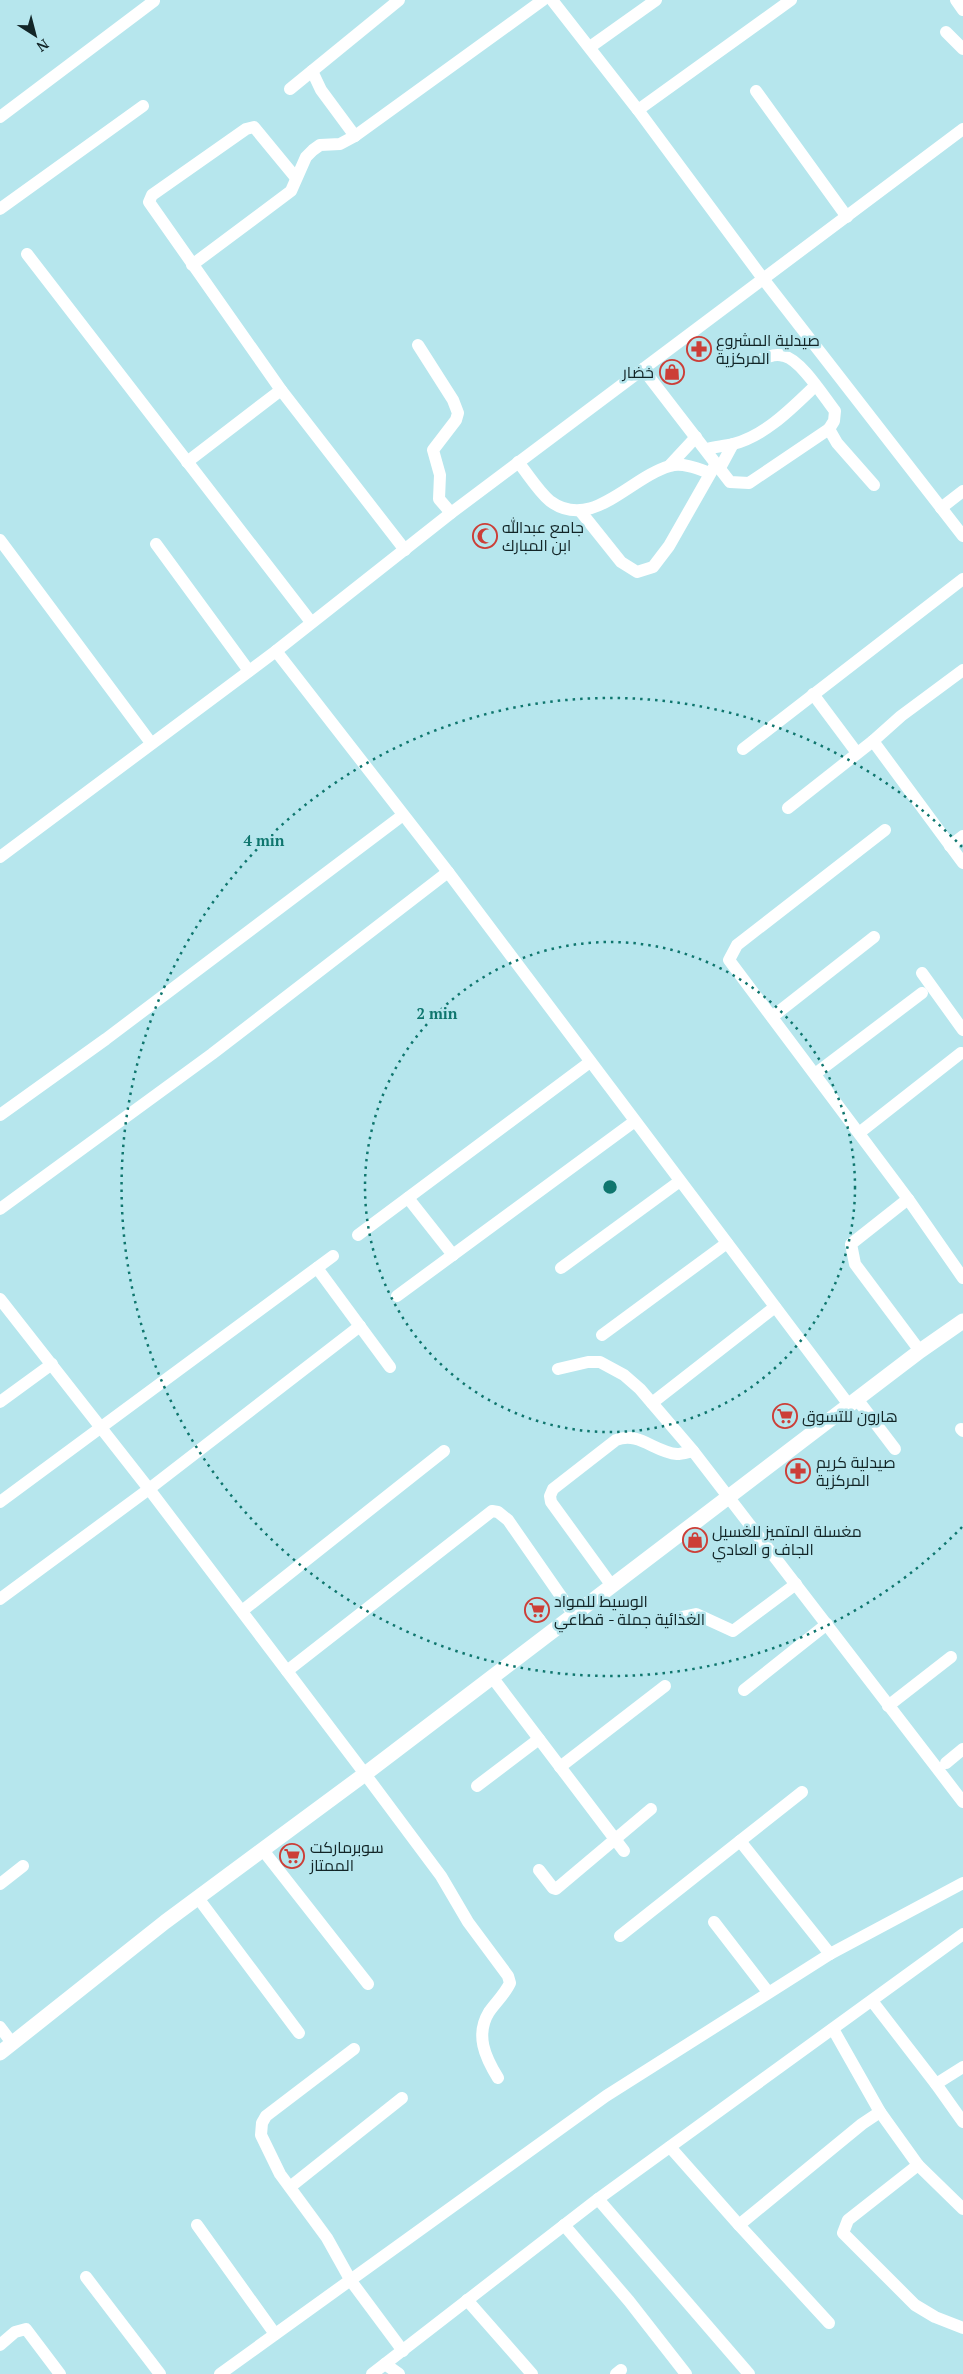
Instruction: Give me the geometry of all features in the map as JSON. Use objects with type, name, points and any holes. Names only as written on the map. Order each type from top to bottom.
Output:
[{"type":"street","points":[[290,89],[399,0]]},
{"type":"street","points":[[192,265],[291,191],[296,178],[313,150],[320,145],[340,144],[355,136],[543,0]]},
{"type":"street","points":[[552,0],[638,110],[764,280],[963,536]]},
{"type":"street","points":[[590,47],[656,0]]},
{"type":"street","points":[[638,110],[791,0]]},
{"type":"street","points":[[956,0],[963,10]]},
{"type":"street","points":[[0,117],[154,1]]},
{"type":"street","points":[[946,32],[963,49]]},
{"type":"street","points":[[312,71],[321,90],[355,136]]},
{"type":"street","points":[[756,92],[847,216]]},
{"type":"street","points":[[0,209],[143,106]]},
{"type":"street","points":[[296,178],[254,127],[246,129],[152,195],[149,202],[151,208],[281,390],[405,550]]},
{"type":"street","points":[[0,857],[276,651],[310,622],[518,462],[764,280],[963,129]]},
{"type":"street","points":[[27,254],[310,622]]},
{"type":"street","points":[[418,345],[453,400],[458,413],[456,420],[432,450],[440,475],[439,499],[451,513]]},
{"type":"street","points":[[643,369],[706,449],[715,468],[730,482],[749,483],[768,472],[829,429],[834,421],[835,411],[797,364],[784,356],[775,355],[760,360]]},
{"type":"street","points":[[706,449],[733,444],[760,432],[793,408],[815,386]]},
{"type":"street","points":[[187,462],[281,390]]},
{"type":"street","points":[[829,429],[837,443],[874,485]]},
{"type":"street","points":[[518,462],[549,500],[566,510],[581,512],[604,503],[670,465],[696,437]]},
{"type":"street","points":[[581,512],[621,562],[637,572],[653,567],[669,546],[715,468],[733,444]]},
{"type":"street","points":[[670,465],[715,468]]},
{"type":"street","points":[[941,508],[963,491]]},
{"type":"street","points":[[0,540],[151,743]]},
{"type":"street","points":[[156,544],[249,671]]},
{"type":"street","points":[[743,748],[963,579]]},
{"type":"street","points":[[276,651],[448,872],[775,1307],[853,1402],[895,1449]]},
{"type":"street","points":[[788,808],[873,741],[901,716],[963,670]]},
{"type":"street","points":[[813,694],[857,753]]},
{"type":"street","points":[[873,741],[963,863]]},
{"type":"street","points":[[0,1115],[106,1039],[403,815]]},
{"type":"street","points":[[885,830],[737,945],[729,960],[908,1199],[963,1278]]},
{"type":"street","points":[[950,846],[963,836]]},
{"type":"street","points":[[0,1209],[212,1054],[448,872]]},
{"type":"street","points":[[772,1017],[874,937]]},
{"type":"street","points":[[922,973],[963,1030]]},
{"type":"street","points":[[815,1074],[922,993]]},
{"type":"street","points":[[859,1133],[961,1053]]},
{"type":"street","points":[[358,1235],[590,1062]]},
{"type":"street","points":[[397,1296],[635,1121]]},
{"type":"street","points":[[561,1268],[680,1181]]},
{"type":"street","points":[[408,1198],[453,1255]]},
{"type":"street","points":[[908,1199],[851,1244],[851,1254],[855,1264],[920,1351]]},
{"type":"street","points":[[602,1335],[727,1243]]},
{"type":"street","points":[[0,1502],[333,1256]]},
{"type":"street","points":[[317,1268],[390,1367]]},
{"type":"street","points":[[1,1302],[150,1489],[365,1774],[441,1876],[468,1922],[508,1976],[510,1983],[482,2026],[481,2039],[483,2050],[498,2078]]},
{"type":"street","points":[[652,1403],[775,1307]]},
{"type":"street","points":[[0,2027],[6,2048],[262,1849],[365,1774],[920,1351],[963,1321]]},
{"type":"street","points":[[0,1599],[150,1489],[360,1326]]},
{"type":"street","points":[[558,1369],[588,1362],[600,1362],[612,1366],[630,1380],[652,1403],[729,1497],[963,1802]]},
{"type":"street","points":[[0,1402],[52,1364]]},
{"type":"street","points":[[612,1586],[551,1502],[550,1496],[553,1489],[622,1438],[640,1439],[651,1447],[678,1454],[693,1451]]},
{"type":"street","points":[[242,1611],[444,1451]]},
{"type":"street","points":[[287,1671],[492,1511],[498,1512],[508,1520],[574,1615]]},
{"type":"street","points":[[672,1619],[696,1614],[733,1631],[796,1584]]},
{"type":"street","points":[[744,1690],[827,1624]]},
{"type":"street","points":[[888,1706],[951,1657]]},
{"type":"street","points":[[492,1677],[624,1851]]},
{"type":"street","points":[[560,1767],[665,1686]]},
{"type":"street","points":[[477,1786],[539,1739]]},
{"type":"street","points":[[946,1763],[963,1749]]},
{"type":"street","points":[[620,1936],[802,1792]]},
{"type":"street","points":[[539,1870],[553,1888],[556,1889],[651,1809]]},
{"type":"street","points":[[740,1841],[830,1954]]},
{"type":"street","points":[[262,1849],[368,1984]]},
{"type":"street","points":[[0,1884],[24,1866]]},
{"type":"street","points":[[220,2374],[606,2096],[830,1954],[963,1883]]},
{"type":"street","points":[[198,1898],[299,2033]]},
{"type":"street","points":[[714,1922],[768,1992]]},
{"type":"street","points":[[372,2374],[598,2199],[963,1934]]},
{"type":"street","points":[[872,2000],[963,2122]]},
{"type":"street","points":[[832,2029],[880,2112],[918,2165],[963,2209]]},
{"type":"street","points":[[354,2049],[266,2116],[262,2123],[262,2135],[267,2149],[290,2187],[327,2238],[351,2281],[403,2350]]},
{"type":"street","points":[[936,2084],[963,2067]]},
{"type":"street","points":[[290,2187],[402,2098]]},
{"type":"street","points":[[739,2225],[862,2124],[880,2112]]},
{"type":"street","points":[[670,2147],[829,2323]]},
{"type":"street","points":[[918,2165],[848,2220],[842,2233],[915,2305],[935,2317],[963,2328]]},
{"type":"street","points":[[598,2199],[749,2374]]},
{"type":"street","points":[[196,2225],[275,2334]]},
{"type":"street","points":[[564,2225],[629,2301],[686,2374]]},
{"type":"street","points":[[86,2277],[160,2374]]},
{"type":"street","points":[[467,2300],[532,2374]]},
{"type":"street","points":[[0,2345],[15,2332],[26,2329],[60,2374]]},
{"type":"street","points":[[385,2364],[399,2374]]},
{"type":"place","name":"صيدلية المشروع المركزية","points":[[699,349]]},
{"type":"place","name":"خضار","points":[[672,372]]},
{"type":"place","name":"جامع عبدالله ابن المبارك","points":[[485,536]]},
{"type":"place","name":"هارون للتسوق","points":[[785,1416]]},
{"type":"place","name":"صيدلية كريم المركزية","points":[[798,1471]]},
{"type":"place","name":"مغسلة المتميز للغسيل الجاف و العادي","points":[[695,1540]]},
{"type":"place","name":"الوسيط للمواد الغذائية جملة - قطاعي","points":[[537,1610]]},
{"type":"place","name":"سوبرماركت الممتاز","points":[[292,1856]]}]
